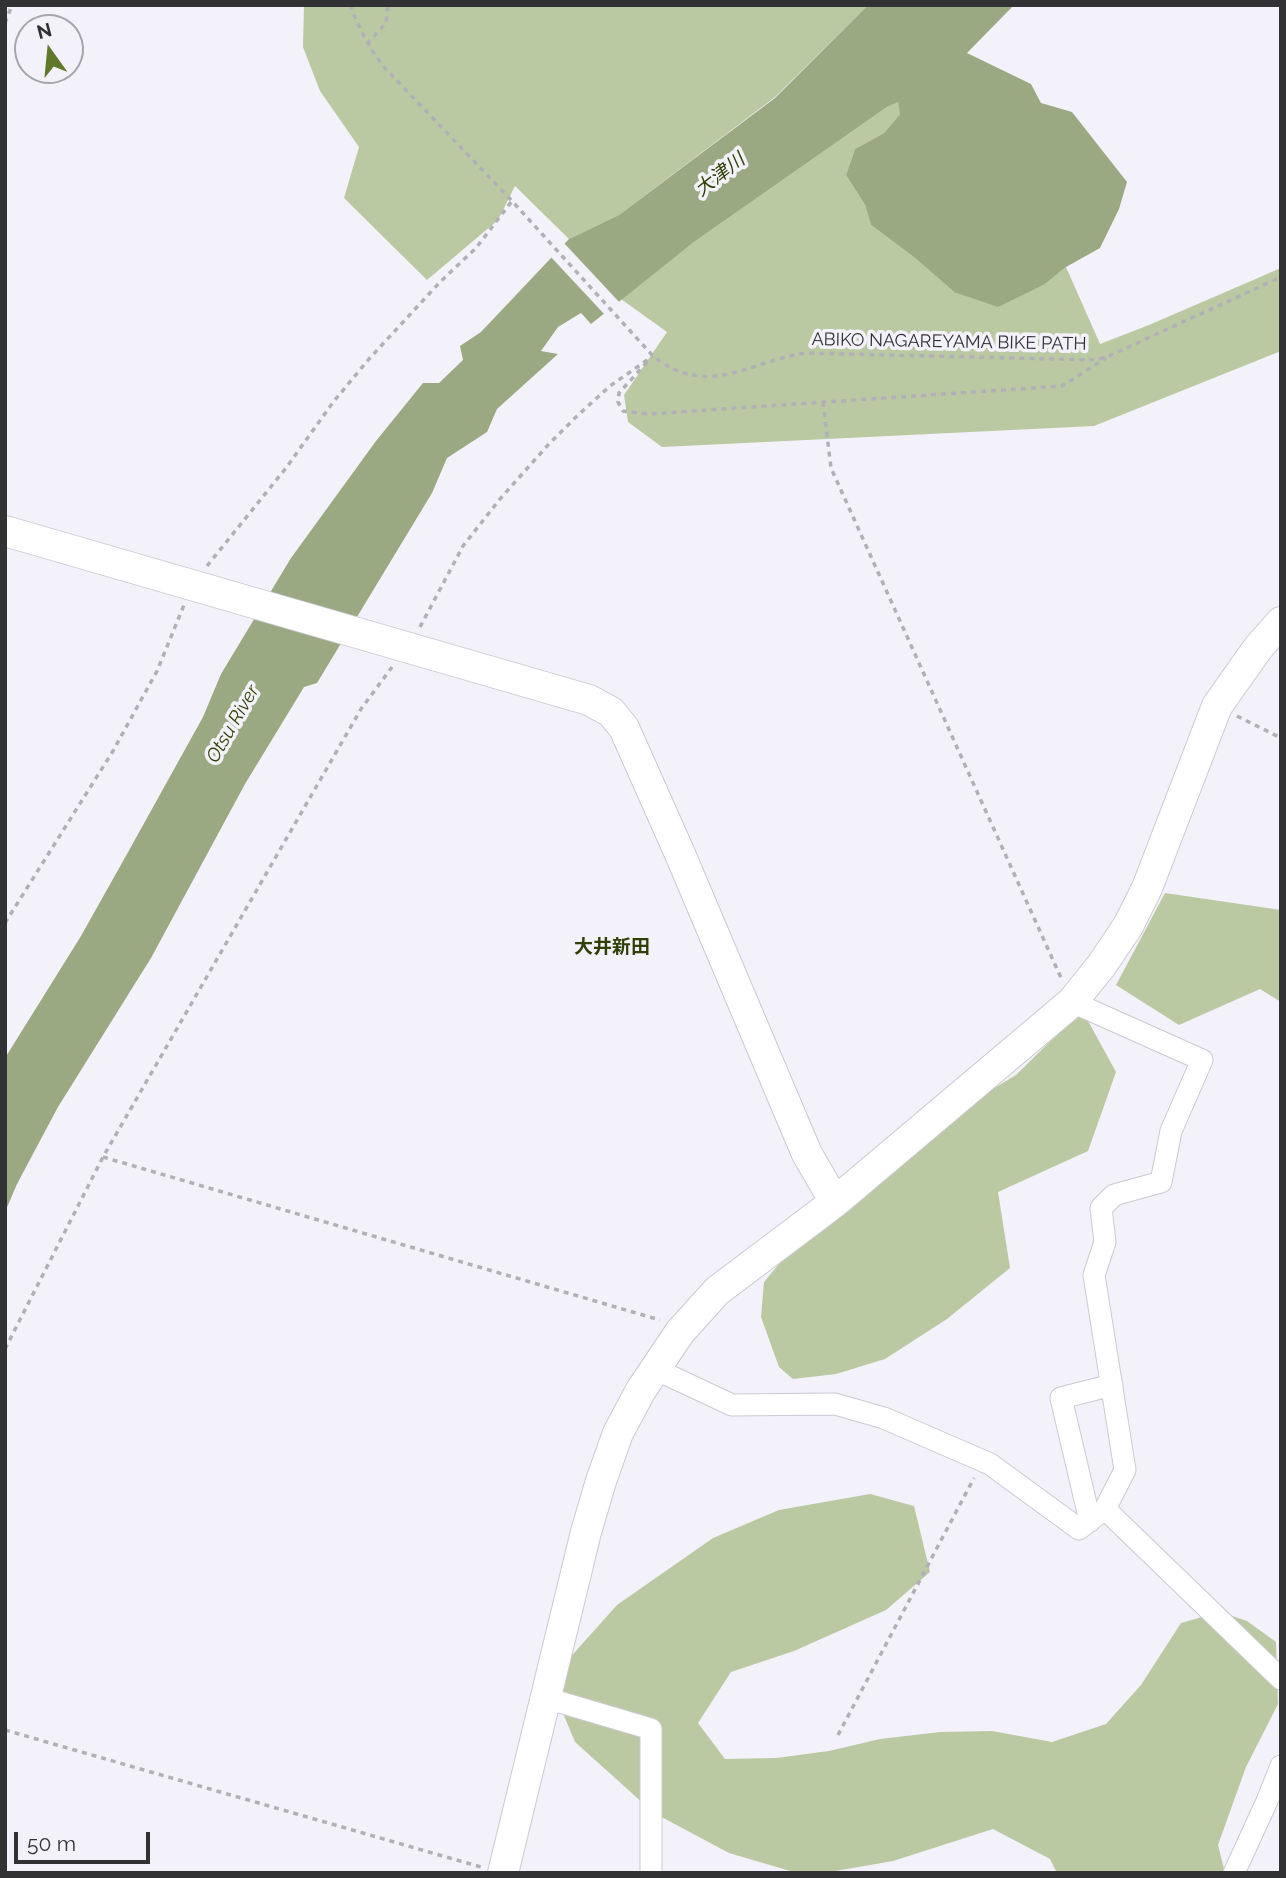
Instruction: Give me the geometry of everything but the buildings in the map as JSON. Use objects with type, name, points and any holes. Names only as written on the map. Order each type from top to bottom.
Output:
[{"type":"street","points":[[5,531],[589,700],[611,712],[624,728],[686,867],[807,1154],[835,1202]]},
{"type":"street","points":[[496,1871],[546,1698],[601,1481],[618,1433],[641,1390],[680,1332],[717,1291],[835,1202],[1072,1002],[1128,926],[1141,901],[1217,706],[1258,648],[1281,622]]},
{"type":"street","points":[[655,1369],[732,1405],[835,1404],[884,1418],[990,1464],[1079,1529],[1098,1515],[1125,1470],[1094,1275],[1105,1242],[1101,1208],[1114,1195],[1161,1182],[1171,1131],[1202,1059],[1072,1002]]},
{"type":"street","points":[[1112,1385],[1061,1398],[1098,1515],[1281,1679]]},
{"type":"street","points":[[546,1698],[651,1729],[651,1873]]},
{"type":"street","points":[[1234,1873],[1268,1801],[1281,1766]]},
{"type":"path","points":[[5,23],[12,5]]},
{"type":"path","name":"ABIKO NAGAREYAMA BIKE PATH","points":[[350,5],[367,44],[383,66],[512,201],[646,345],[653,356],[684,373],[705,378],[787,355],[805,353],[1096,359],[1111,355],[1281,277]]},
{"type":"path","points":[[367,44],[386,23],[388,5]]},
{"type":"path","points":[[5,923],[113,751],[157,671],[192,585],[286,468],[334,401],[377,350],[475,248],[512,201]]},
{"type":"path","points":[[653,356],[619,393],[618,402],[623,411],[648,414],[1062,386],[1111,355]]},
{"type":"path","points":[[5,1349],[103,1157],[361,709],[415,637],[463,546],[500,499],[576,417],[610,386],[653,356]]},
{"type":"path","points":[[823,402],[831,468],[1072,1002]]},
{"type":"path","points":[[1217,706],[1281,738]]},
{"type":"path","points":[[103,1157],[667,1322],[680,1332]]},
{"type":"path","points":[[838,1735],[984,1461]]},
{"type":"path","points":[[5,1730],[496,1871]]},
{"type":"shaded area","points":[[304,5],[868,5],[775,97],[619,215],[569,239],[515,186],[498,220],[427,280],[344,198],[359,147],[320,91],[303,47]]},
{"type":"shaded area","points":[[899,101],[900,114],[884,133],[855,149],[846,175],[865,205],[871,225],[954,292],[1045,284],[1066,267],[1100,344],[1281,268],[1281,351],[1094,426],[662,447],[628,422],[624,395],[667,332],[621,299],[694,242]]},
{"type":"shaded area","points":[[1165,893],[1281,910],[1281,1002],[1260,989],[1179,1025],[1116,985]]},
{"type":"shaded area","points":[[1082,1010],[1116,1072],[1088,1151],[998,1192],[1010,1268],[947,1319],[885,1359],[836,1374],[793,1379],[779,1367],[761,1317],[764,1282],[779,1264],[955,1112],[1016,1075]]},
{"type":"shaded area","points":[[870,1494],[914,1506],[930,1572],[886,1610],[794,1651],[731,1672],[698,1723],[725,1759],[776,1758],[829,1751],[880,1739],[940,1732],[992,1731],[1052,1742],[1106,1724],[1141,1685],[1181,1623],[1220,1612],[1247,1621],[1276,1642],[1278,1704],[1246,1767],[1218,1845],[1225,1873],[1057,1873],[1050,1859],[993,1829],[893,1861],[824,1873],[797,1873],[729,1853],[654,1813],[575,1742],[560,1706],[558,1671],[617,1605],[713,1538],[779,1510]]},
{"type":"water","points":[[868,5],[1014,5],[967,53],[1031,84],[1041,103],[1072,112],[1127,182],[1119,209],[1100,248],[1066,267],[1045,284],[998,307],[954,292],[871,225],[865,205],[846,175],[855,149],[884,133],[900,114],[898,102],[887,107],[694,242],[591,324],[581,313],[558,327],[541,351],[558,354],[497,409],[487,432],[447,458],[432,493],[317,683],[304,687],[245,784],[151,958],[58,1107],[5,1212],[5,1058],[81,936],[203,717],[221,674],[291,558],[376,441],[423,383],[439,383],[463,360],[460,346],[481,332],[569,239],[619,215],[775,98]]},
{"type":"pier","points":[[563,242],[621,304],[606,316],[549,255]]},
{"type":"district","name":"大井新田","points":[[612,947]]},
{"type":"water label","name":"大津川","points":[[720,175]]},
{"type":"water label","name":"Otsu River","points":[[233,724]]}]
